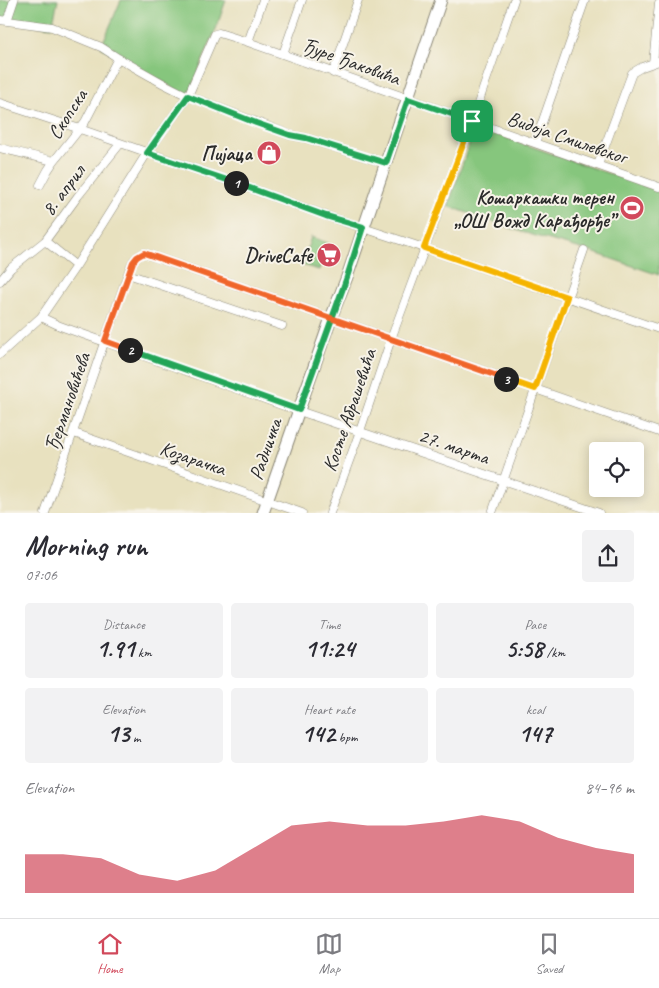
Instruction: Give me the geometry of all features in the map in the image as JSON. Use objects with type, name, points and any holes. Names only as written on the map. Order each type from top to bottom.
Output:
[{"type":"main road","name":"Радничка","points":[[263,513],[347,277],[441,0]]},
{"type":"street","points":[[14,0],[3,20],[52,27],[101,47],[188,96],[290,135],[306,138],[386,163]]},
{"type":"street","points":[[248,42],[263,0]]},
{"type":"street","name":"Ђуре Ђаковића","points":[[283,54],[302,0]]},
{"type":"street","points":[[333,72],[358,0]]},
{"type":"street","name":"Косте Абрашевића","points":[[330,513],[514,0]]},
{"type":"street","points":[[535,143],[585,0]]},
{"type":"street","points":[[598,165],[632,72],[656,62],[659,4]]},
{"type":"street","name":"Ђуре Ђаковића","points":[[188,96],[215,34],[219,33],[408,99]]},
{"type":"street","name":"Скопска","points":[[40,185],[54,161],[80,129],[118,58]]},
{"type":"street","points":[[0,354],[41,317],[76,266],[147,153],[188,96]]},
{"type":"street","name":"Видоја Смилевског","points":[[408,99],[659,186]]},
{"type":"street","points":[[0,103],[659,329]]},
{"type":"street","name":"8. април","points":[[0,281],[11,268],[45,241],[120,144]]},
{"type":"street","points":[[0,148],[54,161]]},
{"type":"street","points":[[45,241],[76,266]]},
{"type":"street","points":[[492,513],[584,250]]},
{"type":"street","name":"Ђермановићева","points":[[46,513],[128,274],[137,257],[144,253],[331,318]]},
{"type":"street","points":[[128,274],[282,326]]},
{"type":"street","name":"27. марта","points":[[41,317],[60,326],[299,410],[599,513]]},
{"type":"street","points":[[331,318],[659,432]]},
{"type":"street","name":"Козарачка","points":[[74,433],[302,513]]},
{"type":"green space","points":[[0,0],[58,0],[52,27],[0,20]]},
{"type":"green space","points":[[121,0],[226,0],[188,96],[101,47]]},
{"type":"green space","points":[[475,127],[659,191],[659,275],[592,252],[522,232],[448,206]]},
{"type":"green space","points":[[311,237],[328,243],[319,270],[302,265]]},
{"type":"place","name":"Пијаца","points":[[269,153]]},
{"type":"place","name":"Кошаркашки терен „ОШ Вожд Карађорђе”","points":[[632,208]]},
{"type":"place","name":"DriveCafe","points":[[329,255]]},
{"type":"route","points":[[472,121],[408,99],[386,163],[306,138],[290,135],[188,96],[147,153],[326,216],[363,227],[347,277],[331,318],[299,410],[105,341],[133,262],[144,253],[265,296],[331,318],[535,389],[567,297],[424,248],[472,121]]}]
